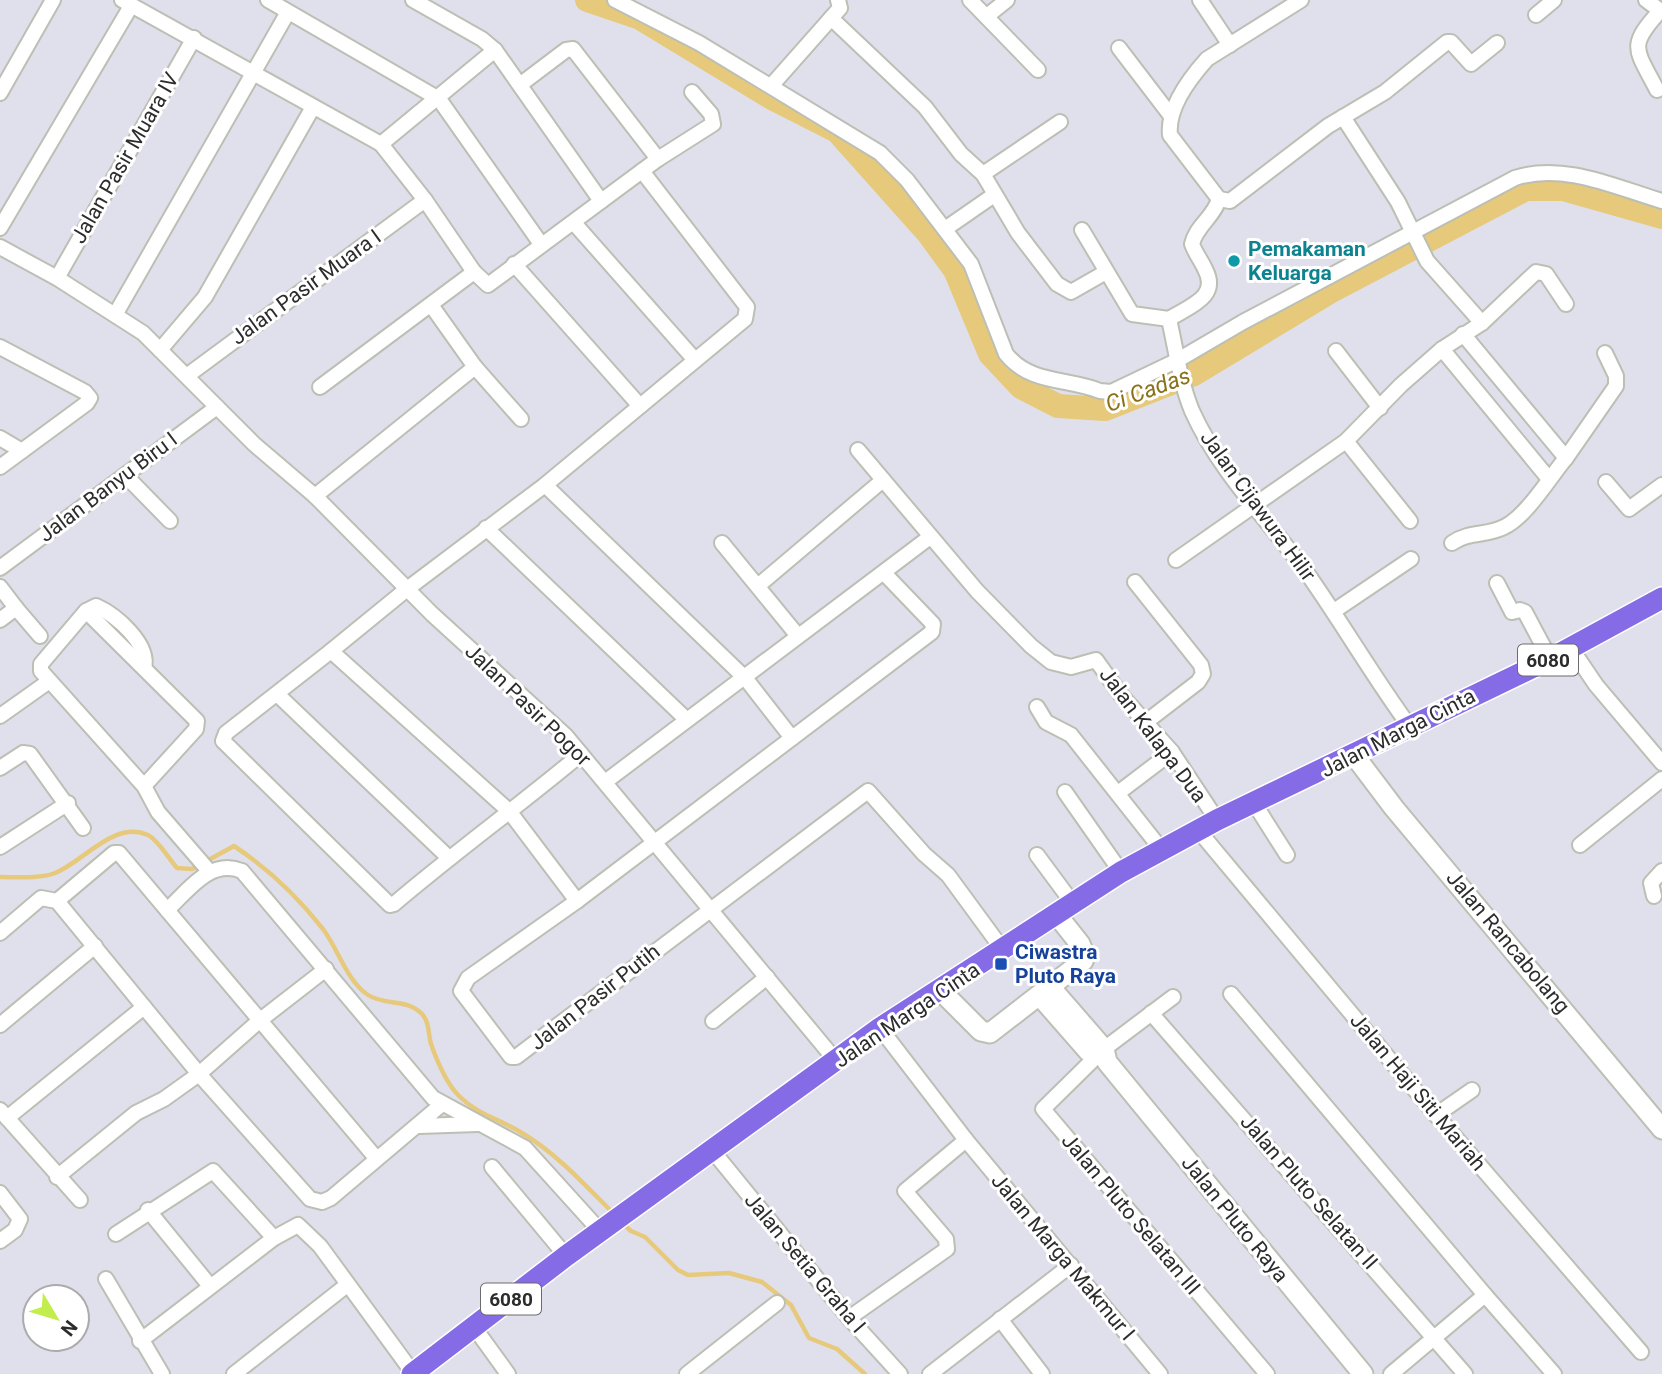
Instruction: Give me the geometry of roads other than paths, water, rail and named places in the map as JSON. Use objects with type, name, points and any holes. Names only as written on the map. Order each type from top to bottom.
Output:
[{"type":"main road","name":"Jalan Marga Cinta","points":[[413,1374],[566,1256],[837,1062],[880,1028],[1121,872],[1208,825],[1550,659],[1662,598]]},
{"type":"street","points":[[0,93],[53,0]]},
{"type":"street","points":[[268,0],[439,99],[541,244]]},
{"type":"street","points":[[413,0],[482,39],[495,50],[601,201]]},
{"type":"street","points":[[615,0],[637,4],[880,153],[907,180],[968,259],[982,284],[1006,354],[1029,374],[1111,392],[1178,363],[1515,178],[1535,171],[1556,171],[1662,201]]},
{"type":"street","points":[[771,86],[840,8],[838,0]]},
{"type":"street","points":[[970,0],[1038,70]]},
{"type":"street","points":[[987,16],[1007,0]]},
{"type":"street","points":[[1199,0],[1230,45]]},
{"type":"street","points":[[1536,15],[1554,0]]},
{"type":"street","points":[[1646,0],[1661,11],[1638,34],[1637,43],[1657,90]]},
{"type":"street","points":[[0,228],[127,3],[382,144],[425,200],[474,272],[488,285],[658,159],[713,124],[711,114],[692,92]]},
{"type":"street","points":[[1291,3],[1207,59],[1194,73],[1171,116],[1170,135],[1219,199],[1230,201],[1343,117],[1385,92],[1447,42],[1451,42],[1471,64],[1497,43]]},
{"type":"street","points":[[115,315],[288,12]]},
{"type":"street","points":[[831,18],[915,96],[971,165],[983,174],[1018,233],[1057,284],[1071,292],[1106,272]]},
{"type":"street","name":"Jalan Pasir Muara IV","points":[[57,278],[194,38]]},
{"type":"street","points":[[521,84],[571,48],[658,159]]},
{"type":"street","points":[[1119,48],[1171,116]]},
{"type":"street","points":[[382,144],[495,50]]},
{"type":"street","points":[[160,350],[205,297],[313,107]]},
{"type":"street","points":[[1343,117],[1415,235],[1424,255],[1482,323]]},
{"type":"street","points":[[983,174],[1060,122]]},
{"type":"street","points":[[581,754],[394,904],[386,904],[224,745],[226,733],[407,589],[545,485],[745,319],[747,307],[642,171]]},
{"type":"street","points":[[945,229],[995,195]]},
{"type":"street","points":[[1082,230],[1132,314],[1169,319],[1205,296],[1210,288],[1211,281],[1192,244],[1196,230],[1215,209],[1219,199]]},
{"type":"street","name":"Jalan Pasir Muara I","points":[[188,375],[425,200]]},
{"type":"street","points":[[574,223],[695,360]]},
{"type":"street","name":"Jalan Pasir Pogor","points":[[0,247],[57,278],[143,333],[188,375],[254,444],[315,496],[407,589],[581,754],[837,1062]]},
{"type":"street","points":[[514,264],[640,406]]},
{"type":"street","points":[[320,387],[474,272]]},
{"type":"street","points":[[1176,560],[1346,441],[1401,385],[1442,349],[1482,323],[1536,272],[1546,274],[1566,304]]},
{"type":"street","points":[[431,305],[475,368],[521,419]]},
{"type":"street","name":"Jalan Cijawura Hilir","points":[[1169,319],[1184,390],[1210,446],[1334,611],[1365,665],[1421,721]]},
{"type":"street","points":[[1463,334],[1566,458]]},
{"type":"street","points":[[0,346],[90,398],[87,403],[0,467]]},
{"type":"street","points":[[1442,349],[1549,480]]},
{"type":"street","points":[[1336,351],[1380,408]]},
{"type":"street","points":[[1452,543],[1472,533],[1507,526],[1520,516],[1549,480],[1615,386],[1616,376],[1605,353]]},
{"type":"street","points":[[315,496],[475,368]]},
{"type":"street","name":"Jalan Banyu Biru I","points":[[0,568],[217,407]]},
{"type":"street","points":[[0,438],[22,451]]},
{"type":"street","points":[[1346,441],[1410,521]]},
{"type":"street","points":[[606,782],[746,679],[798,636],[930,537],[858,450]]},
{"type":"street","points":[[125,475],[170,521]]},
{"type":"street","points":[[759,585],[883,480]]},
{"type":"street","points":[[1606,482],[1629,509],[1662,485]]},
{"type":"street","points":[[545,485],[746,679],[792,738]]},
{"type":"street","points":[[486,528],[687,720]]},
{"type":"street","name":"Jalan Kalapa Dua","points":[[930,537],[1031,646],[1051,662],[1077,667],[1094,659],[1172,752],[1208,825]]},
{"type":"street","points":[[722,543],[798,636]]},
{"type":"street","points":[[1334,611],[1412,559]]},
{"type":"street","points":[[331,651],[509,811],[577,901],[933,630],[933,624],[884,573]]},
{"type":"street","points":[[1135,582],[1201,665],[1203,674],[1198,682],[1146,722]]},
{"type":"street","points":[[1497,583],[1513,612],[1525,612],[1550,659]]},
{"type":"street","points":[[0,587],[40,636]]},
{"type":"street","points":[[0,620],[16,608]]},
{"type":"street","points":[[144,786],[198,726],[197,721],[86,611],[41,664],[41,671],[48,682],[144,786],[158,812],[208,869]]},
{"type":"street","points":[[1571,648],[1596,685],[1662,763]]},
{"type":"street","points":[[0,716],[48,682]]},
{"type":"street","points":[[277,694],[449,858]]},
{"type":"street","points":[[1037,707],[1046,722],[1071,735],[1161,849]]},
{"type":"street","points":[[1118,793],[1172,752]]},
{"type":"street","points":[[0,768],[23,753],[30,754],[68,803],[83,828]]},
{"type":"street","name":"Jalan Rancabolang","points":[[1343,761],[1394,808],[1662,1129]]},
{"type":"street","points":[[1580,845],[1662,779]]},
{"type":"street","points":[[710,908],[868,791],[924,855],[948,875],[1003,950]]},
{"type":"street","points":[[1065,792],[1121,872]]},
{"type":"street","points":[[0,847],[68,803]]},
{"type":"street","points":[[1254,803],[1287,855]]},
{"type":"street","name":"Jalan Haji Siti Mariah","points":[[1208,825],[1436,1115],[1640,1352]]},
{"type":"street","points":[[57,901],[117,852],[376,1158]]},
{"type":"street","points":[[940,990],[987,1033],[1083,961],[1085,956],[1066,910],[1037,855]]},
{"type":"street","points":[[167,910],[208,869],[222,866],[242,871],[441,1105],[525,1148],[612,1224]]},
{"type":"street","points":[[1659,897],[1651,883],[1662,871]]},
{"type":"street","points":[[0,933],[41,898],[57,901],[199,1074],[310,1199],[322,1202],[331,1198],[441,1105]]},
{"type":"street","name":"Jalan Pasir Putih","points":[[577,901],[468,978],[461,991],[511,1057],[516,1057],[710,908]]},
{"type":"street","points":[[0,1025],[95,946]]},
{"type":"street","points":[[57,1177],[136,1113],[164,1099],[199,1074],[259,1021],[326,969]]},
{"type":"street","points":[[713,1021],[768,977]]},
{"type":"street","name":"Jalan Pluto Raya","points":[[1045,992],[1102,1057],[1354,1371]]},
{"type":"street","points":[[1231,994],[1554,1374]]},
{"type":"street","points":[[1102,1057],[1151,1013],[1174,997]]},
{"type":"street","points":[[80,1200],[3,1114],[145,1007]]},
{"type":"street","name":"Jalan Pluto Selatan II","points":[[1151,1013],[1465,1374]]},
{"type":"street","name":"Jalan Marga Makmur I","points":[[880,1028],[966,1140],[1160,1374]]},
{"type":"street","name":"Jalan Pluto Selatan III","points":[[1102,1057],[1044,1104],[1044,1110],[1267,1374]]},
{"type":"street","points":[[1436,1115],[1472,1090]]},
{"type":"street","points":[[419,1126],[478,1124]]},
{"type":"street","points":[[849,1318],[947,1249],[946,1239],[905,1191],[966,1140]]},
{"type":"street","name":"Jalan Setia Graha I","points":[[712,1150],[849,1318],[900,1374]]},
{"type":"street","points":[[492,1167],[566,1256]]},
{"type":"street","points":[[116,1234],[148,1210],[213,1171],[274,1238]]},
{"type":"street","points":[[0,1192],[20,1219],[15,1230],[0,1241]]},
{"type":"street","points":[[148,1210],[210,1286]]},
{"type":"street","points":[[140,1341],[274,1238],[298,1225],[320,1246],[413,1374]]},
{"type":"street","points":[[930,1374],[1071,1265]]},
{"type":"street","points":[[106,1279],[140,1341],[162,1374]]},
{"type":"street","points":[[234,1374],[347,1285]]},
{"type":"street","points":[[1391,1374],[1485,1294]]},
{"type":"street","points":[[687,1374],[777,1303]]},
{"type":"street","points":[[1000,1319],[1042,1374]]},
{"type":"street","points":[[474,1327],[508,1374]]},
{"type":"waterway","name":"Ci Cadas","points":[[587,0],[640,18],[772,98],[837,131],[928,233],[955,270],[990,354],[1021,387],[1058,406],[1105,409],[1194,374],[1333,290],[1526,189],[1563,189],[1662,217]]},
{"type":"waterway","points":[[0,877],[35,877],[55,873],[99,844],[123,833],[135,832],[152,837],[177,868],[192,869],[234,846],[271,874],[303,905],[323,929],[348,973],[361,989],[375,998],[410,1006],[422,1014],[439,1064],[459,1096],[474,1108],[514,1128],[547,1150],[614,1214]]},
{"type":"waterway","points":[[622,1223],[631,1231],[645,1237],[678,1270],[688,1275],[729,1273],[762,1282],[791,1305],[809,1338],[837,1349],[865,1374]]},
{"type":"place","name":"Pemakaman Keluarga","points":[[1234,261]]},
{"type":"place","name":"Ciwastra Pluto Raya","points":[[1001,964]]}]
